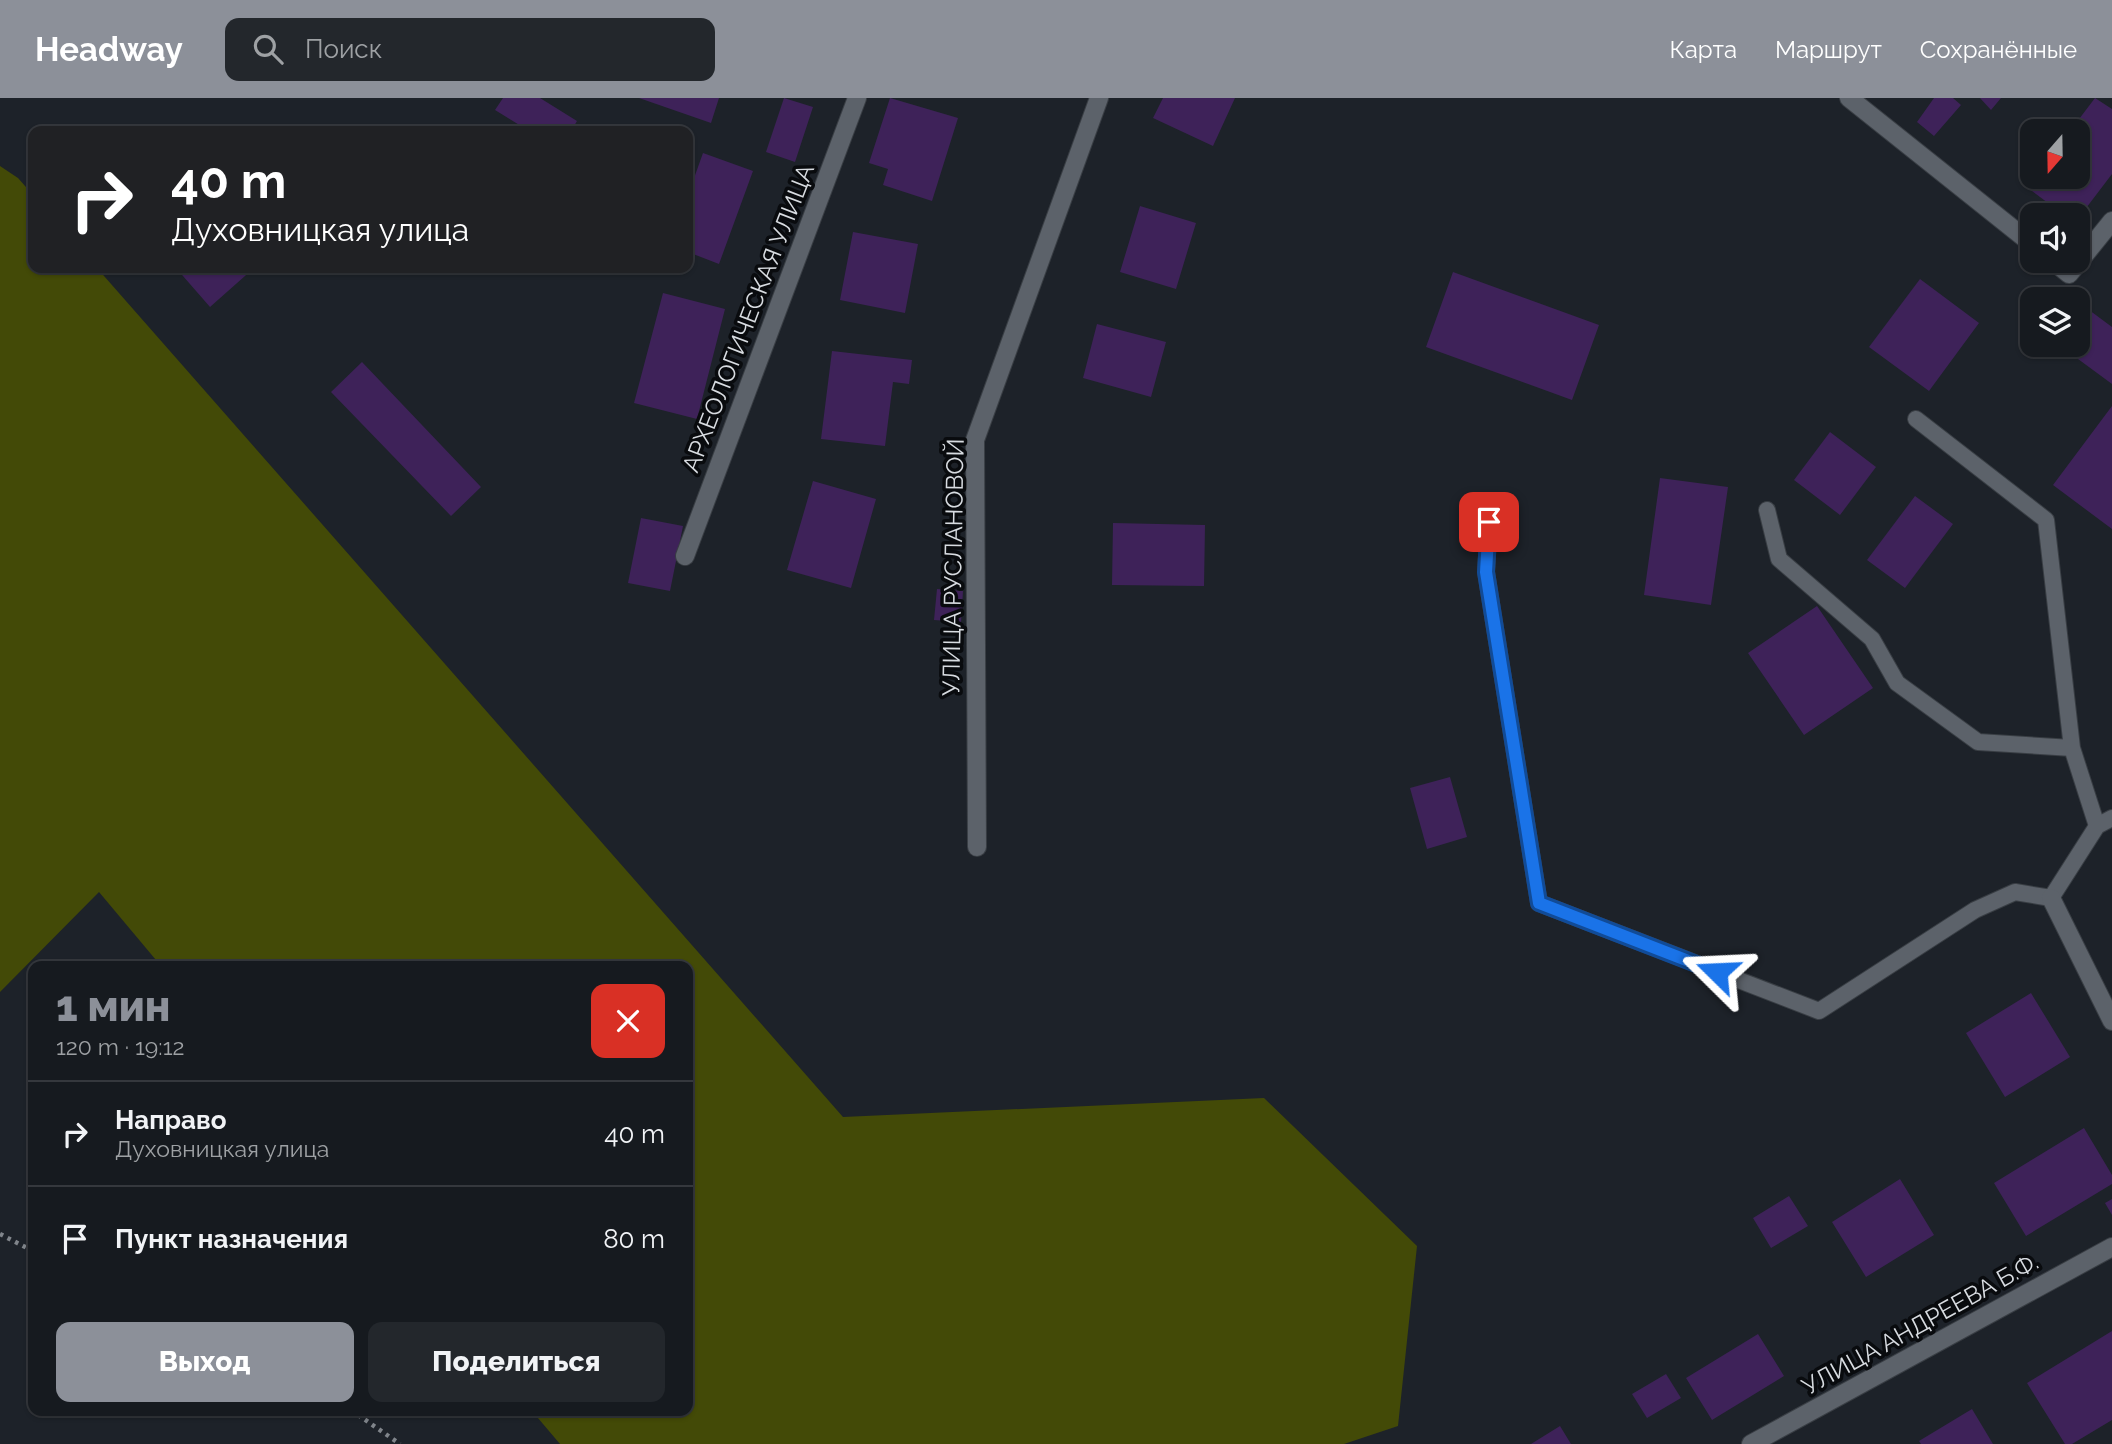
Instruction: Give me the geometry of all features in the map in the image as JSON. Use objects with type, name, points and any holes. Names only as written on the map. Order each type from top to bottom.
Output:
[{"type":"street","name":"АРХЕОЛОГИЧЕСКАЯ УЛИЦА","points":[[685,556],[857,98]]},
{"type":"street","name":"УЛИЦА РУСЛАНОВОЙ","points":[[977,847],[975,440],[1099,98]]},
{"type":"street","points":[[1849,98],[2020,234]]},
{"type":"street","points":[[2090,249],[2112,221]]},
{"type":"street","points":[[2051,898],[2112,1021]]},
{"type":"street","name":"УЛИЦА АНДРЕЕВА Б.Ф.","points":[[1751,1444],[2112,1247]]},
{"type":"lane","points":[[1916,419],[2046,520],[2072,748],[2097,826]]},
{"type":"lane","points":[[1767,510],[1779,559],[1872,639],[1897,683],[1978,742],[2072,748]]},
{"type":"lane","points":[[1489,522],[1486,572],[1539,903],[1819,1011],[1975,910],[2015,891],[2051,898],[2097,826],[2112,818]]},
{"type":"path","points":[[0,1234],[28,1248]]},
{"type":"path","points":[[360,1416],[400,1444]]},
{"type":"green space","points":[[0,166],[18,178],[28,189],[28,273],[101,273],[843,1117],[1264,1098],[1417,1246],[1398,1426],[1344,1444],[560,1444],[536,1416],[693,1416],[693,961],[157,961],[99,892],[0,992]]},
{"type":"building","points":[[503,98],[540,98],[577,121],[574,126],[521,126],[495,110]]},
{"type":"building","points":[[639,98],[719,98],[711,123]]},
{"type":"building","points":[[784,98],[813,107],[795,162],[766,152]]},
{"type":"building","points":[[890,98],[958,118],[932,201],[883,185],[888,169],[869,163]]},
{"type":"building","points":[[1163,98],[1235,98],[1213,146],[1153,118]]},
{"type":"building","points":[[1934,98],[1953,98],[1961,105],[1934,136],[1917,122]]},
{"type":"building","points":[[1980,98],[2001,98],[1991,110]]},
{"type":"building","points":[[2095,98],[2112,109],[2112,174],[2090,203],[2048,203],[2029,189],[2090,189],[2090,119],[2079,119]]},
{"type":"building","points":[[703,153],[753,171],[719,264],[693,254],[693,181]]},
{"type":"building","points":[[1140,206],[1196,223],[1176,289],[1120,272]]},
{"type":"building","points":[[853,232],[918,244],[905,313],[840,300]]},
{"type":"building","points":[[1453,272],[1599,325],[1572,400],[1426,347]]},
{"type":"building","points":[[180,273],[248,273],[210,307]]},
{"type":"building","points":[[1920,279],[1979,323],[1929,391],[1869,347]]},
{"type":"building","points":[[663,293],[725,309],[697,419],[634,403]]},
{"type":"building","points":[[2090,311],[2112,327],[2112,384],[2075,357],[2090,357]]},
{"type":"building","points":[[1097,324],[1166,342],[1151,397],[1083,378]]},
{"type":"building","points":[[832,351],[912,360],[909,384],[893,382],[885,446],[821,439]]},
{"type":"building","points":[[362,362],[481,487],[451,516],[331,392]]},
{"type":"building","points":[[2112,406],[2112,529],[2053,485]]},
{"type":"building","points":[[1830,432],[1876,467],[1840,515],[1794,480]]},
{"type":"building","points":[[1660,478],[1728,487],[1711,605],[1644,595]]},
{"type":"building","points":[[813,481],[876,499],[851,588],[787,570]]},
{"type":"building","points":[[1915,496],[1953,524],[1905,588],[1867,560]]},
{"type":"building","points":[[641,518],[683,526],[670,591],[628,583]]},
{"type":"building","points":[[1113,523],[1205,525],[1204,586],[1112,585]]},
{"type":"building","points":[[937,589],[963,591],[961,622],[934,620]]},
{"type":"building","points":[[1817,606],[1873,688],[1804,735],[1748,653]]},
{"type":"building","points":[[1450,777],[1467,837],[1427,849],[1410,788]]},
{"type":"building","points":[[2031,993],[2070,1057],[2005,1097],[1966,1033]]},
{"type":"building","points":[[2084,1128],[2112,1175],[2112,1184],[2026,1236],[1994,1183]]},
{"type":"building","points":[[1900,1179],[1934,1235],[1866,1277],[1832,1222]]},
{"type":"building","points":[[1789,1196],[1808,1226],[1771,1248],[1753,1218]]},
{"type":"building","points":[[2112,1199],[2112,1215],[2105,1203]]},
{"type":"building","points":[[2112,1331],[2112,1420],[2072,1444],[2065,1444],[2027,1383]]},
{"type":"building","points":[[1758,1334],[1784,1376],[1712,1420],[1686,1378]]},
{"type":"building","points":[[1666,1374],[1681,1398],[1647,1418],[1632,1394]]},
{"type":"building","points":[[1972,1409],[1993,1444],[1921,1444],[1919,1441]]},
{"type":"building","points":[[1560,1426],[1571,1444],[1531,1444]]},
{"type":"route","points":[[1489,522],[1486,572],[1539,903],[1717,972]]}]
